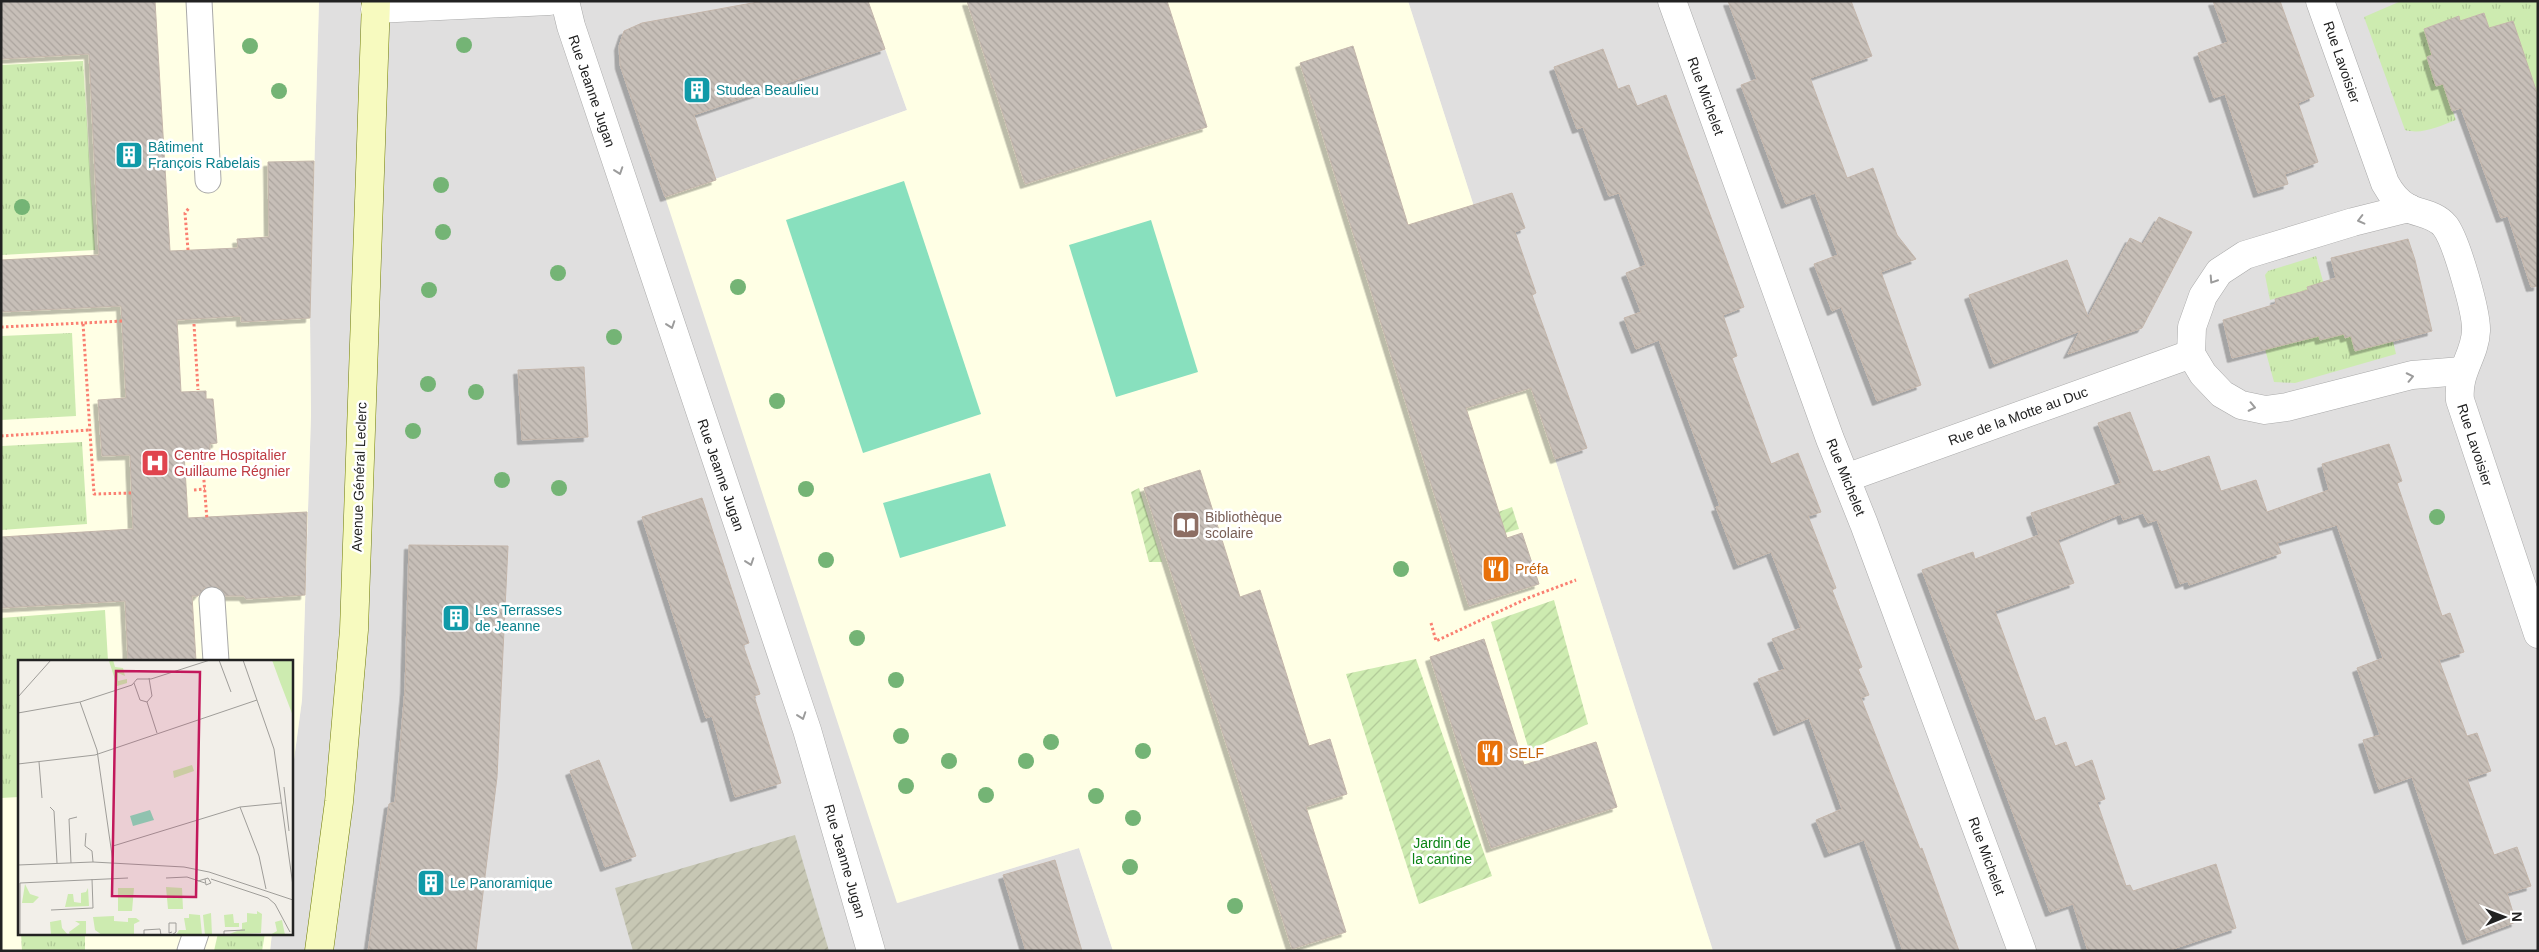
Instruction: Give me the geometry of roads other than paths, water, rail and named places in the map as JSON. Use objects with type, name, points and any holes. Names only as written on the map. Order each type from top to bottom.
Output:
[{"type":"main road","name":"Avenue Général Leclerc","points":[[319,951],[340,802],[354,630],[376,5]]},
{"type":"street","points":[[376,5],[549,1]]},
{"type":"street","name":"Rue Jeanne Jugan","points":[[565,1],[570,26],[807,730],[871,951]]},
{"type":"street","name":"Rue Michelet","points":[[1672,1],[1846,478],[2022,951]]},
{"type":"street","name":"Rue Lavoisier","points":[[2320,1],[2385,183],[2394,198],[2409,208],[2427,213],[2444,225],[2454,243],[2475,319],[2476,332],[2458,387],[2460,400],[2538,634]]},
{"type":"street","points":[[2409,208],[2353,222],[2245,255],[2219,272],[2203,296],[2192,326],[2191,354],[2203,374],[2222,394],[2241,405],[2264,410],[2287,407],[2412,375],[2462,371]]},
{"type":"street","name":"Rue de la Motte au Duc","points":[[1846,478],[2191,354]]},
{"type":"lane","points":[[199,1],[208,180]]},
{"type":"lane","points":[[212,600],[216,660]]},
{"type":"lane","points":[[190,951],[196,934]]},
{"type":"place","name":"Studea Beaulieu","points":[[697,90]]},
{"type":"place","name":"Bâtiment François Rabelais","points":[[129,155]]},
{"type":"place","name":"Centre Hospitalier Guillaume Régnier","points":[[155,463]]},
{"type":"place","name":"Bibliothèque scolaire","points":[[1186,525]]},
{"type":"place","name":"Préfa","points":[[1496,569]]},
{"type":"place","name":"Les Terrasses de Jeanne","points":[[456,618]]},
{"type":"place","name":"SELF","points":[[1490,753]]},
{"type":"place","name":"Le Panoramique","points":[[431,883]]},
{"type":"park label","name":"Jardin de la cantine","points":[[1442,852]]}]
